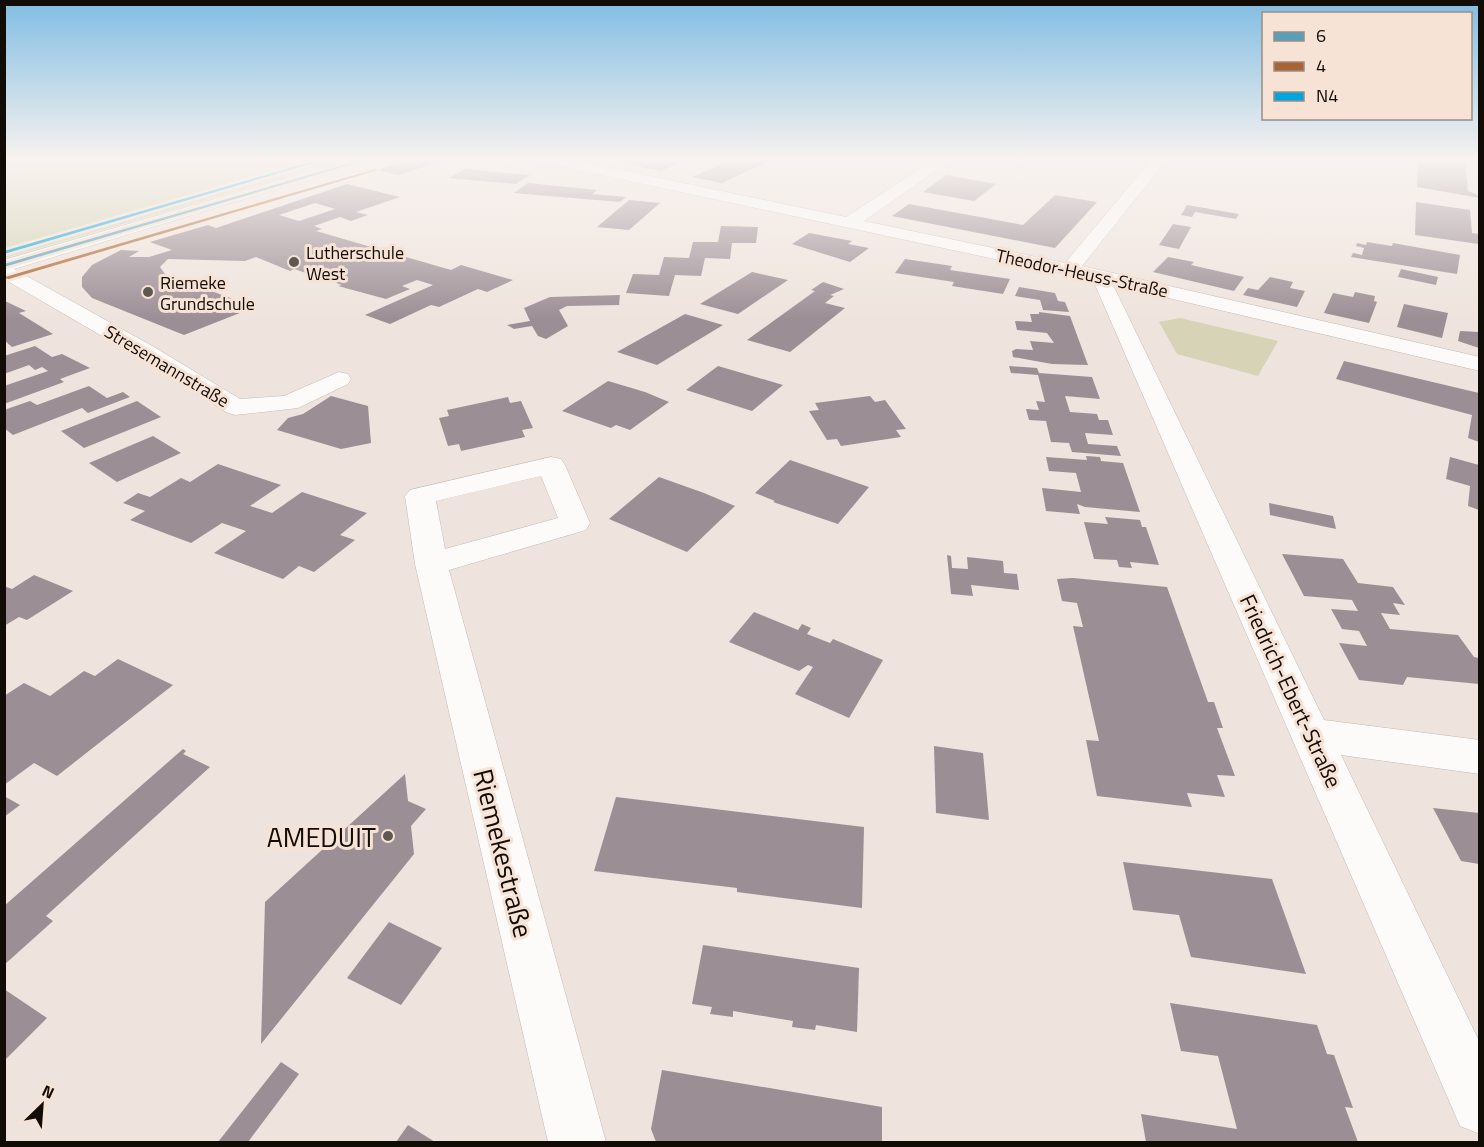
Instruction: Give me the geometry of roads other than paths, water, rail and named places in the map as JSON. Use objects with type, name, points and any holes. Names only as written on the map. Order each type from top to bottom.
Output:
[{"type":"street","points":[[4,266],[190,212]]},
{"type":"street","name":"Theodor-Heuss-Straße","points":[[795,212],[1088,273],[1479,364]]},
{"type":"street","points":[[849,223],[866,212]]},
{"type":"street","points":[[1088,273],[1127,212]]},
{"type":"street","name":"Stresemannstraße","points":[[4,271],[146,352],[235,407],[289,403],[339,379]]},
{"type":"street","name":"Friedrich-Ebert-Straße","points":[[1088,273],[1102,282],[1479,1106]]},
{"type":"street","name":"Riemekestraße","points":[[431,564],[575,523],[551,465],[420,496],[431,564],[577,1143]]},
{"type":"street","points":[[1311,735],[1479,757]]},
{"type":"place","name":"Lutherschule West","points":[[294,262]]},
{"type":"place","name":"Riemeke Grundschule","points":[[148,292]]},
{"type":"place","name":"AMEDUIT","points":[[388,836]]}]
